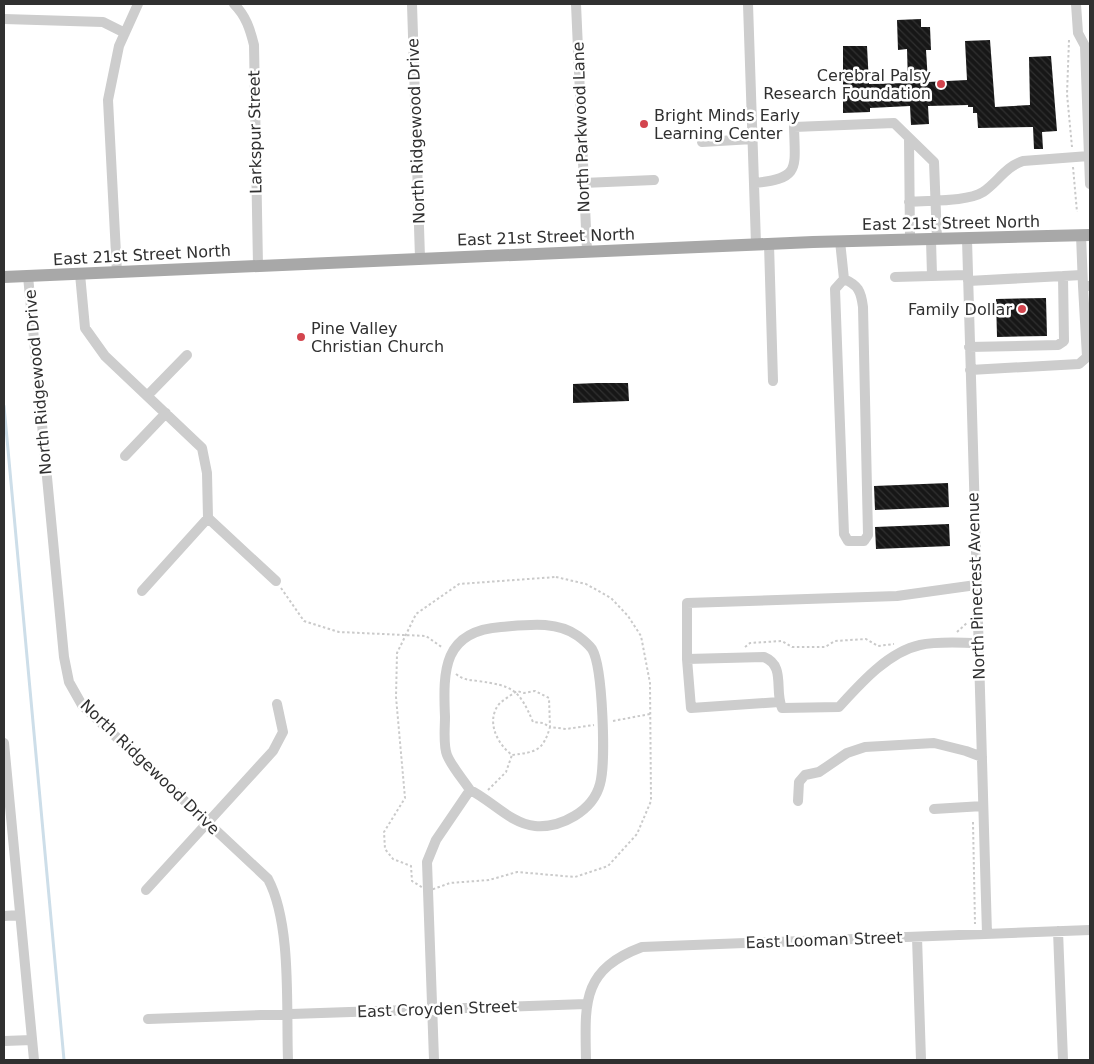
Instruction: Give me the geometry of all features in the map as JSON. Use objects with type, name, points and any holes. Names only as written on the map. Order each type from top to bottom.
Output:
[{"type":"main road","name":"East 21st Street North","points":[[4,277],[763,244],[1085,235]]},
{"type":"street","points":[[116,273],[108,100],[118,46],[138,4]]},
{"type":"street","name":"Larkspur Street","points":[[234,4],[243,13],[250,28],[254,45],[258,266]]},
{"type":"street","name":"North Ridgewood Drive","points":[[412,4],[420,258]]},
{"type":"street","name":"North Parkwood Lane","points":[[576,4],[587,251]]},
{"type":"street","points":[[748,4],[754,183],[763,244],[773,381]]},
{"type":"street","points":[[1076,4],[1078,33],[1088,46],[1090,184]]},
{"type":"street","points":[[4,19],[103,22],[124,33]]},
{"type":"street","points":[[754,183],[782,180],[792,171],[794,163],[794,127],[894,123],[934,162],[936,200],[932,275]]},
{"type":"street","points":[[909,138],[910,240]]},
{"type":"street","points":[[702,142],[753,139]]},
{"type":"street","points":[[909,202],[971,197],[980,194],[1002,172],[1023,160],[1089,156]]},
{"type":"street","points":[[584,183],[654,180]]},
{"type":"street","points":[[970,370],[1079,364],[1087,357],[1086,286],[1082,275],[1085,235]]},
{"type":"street","name":"North Pinecrest Avenue","points":[[967,239],[986,934]]},
{"type":"street","points":[[840,242],[844,278],[835,289],[844,534],[848,541],[864,540],[868,535],[862,294],[856,284],[844,278]]},
{"type":"street","points":[[80,274],[85,328],[105,356],[202,448],[207,473],[208,518],[142,591]]},
{"type":"street","points":[[895,276],[932,275],[968,278],[1082,275]]},
{"type":"street","name":"North Ridgewood Drive","points":[[28,276],[64,657],[69,682],[82,705],[268,879],[276,893],[283,923],[288,1060]]},
{"type":"street","points":[[969,347],[1058,345],[1064,341],[1063,276]]},
{"type":"street","points":[[148,396],[187,355]]},
{"type":"street","points":[[125,456],[166,413]]},
{"type":"street","points":[[208,518],[276,581]]},
{"type":"street","points":[[779,702],[690,708],[687,603],[897,596],[976,585]]},
{"type":"street","points":[[537,625],[561,627],[579,636],[592,650],[597,671],[603,723],[600,785],[588,806],[571,820],[535,826],[513,819],[484,796],[470,790],[446,753],[444,689],[449,654],[464,637],[484,628],[537,625]]},
{"type":"street","points":[[688,659],[764,657],[773,661],[777,666],[779,702],[782,708],[839,707],[880,667],[901,653],[920,645],[978,642]]},
{"type":"street","points":[[146,890],[273,751],[283,732],[277,704]]},
{"type":"street","points":[[4,743],[6,788],[34,1060]]},
{"type":"street","points":[[798,801],[799,782],[805,775],[819,772],[847,754],[865,747],[934,743],[966,750],[982,757]]},
{"type":"street","points":[[434,1060],[426,862],[436,840],[470,790]]},
{"type":"street","points":[[934,809],[983,806]]},
{"type":"street","points":[[4,916],[20,915]]},
{"type":"street","name":"East Looman Street","points":[[586,1004],[591,988],[606,968],[623,954],[642,947],[1090,930]]},
{"type":"street","points":[[1058,932],[1063,1060]]},
{"type":"street","points":[[917,937],[920,1060]]},
{"type":"street","points":[[586,1004],[586,1060]]},
{"type":"street","name":"East Croyden Street","points":[[148,1019],[586,1004]]},
{"type":"street","points":[[4,1041],[32,1040]]},
{"type":"path","points":[[1071,32],[1068,49],[1067,94],[1077,212]]},
{"type":"path","points":[[276,581],[304,621],[339,632],[426,636],[440,644],[449,654]]},
{"type":"path","points":[[954,634],[968,622]]},
{"type":"path","points":[[742,650],[750,643],[782,641],[792,647],[825,647],[836,641],[866,639],[878,646],[897,643]]},
{"type":"path","points":[[458,666],[456,674],[461,678],[500,684],[524,693],[535,691],[549,698],[550,727],[545,743],[533,752],[512,755],[500,747],[492,724],[499,704],[517,691]]},
{"type":"path","points":[[517,691],[533,722],[543,723],[550,727],[566,729],[650,714]]},
{"type":"path","points":[[484,796],[506,772],[512,755]]},
{"type":"building","name":"Cerebral Palsy Research Foundation","points":[[921,19],[921,27],[930,27],[931,50],[926,50],[928,82],[967,80],[965,41],[990,40],[995,107],[1030,105],[1029,57],[1051,56],[1057,131],[1042,132],[1043,149],[1034,149],[1033,127],[978,128],[977,113],[973,113],[973,107],[968,107],[968,105],[928,106],[929,124],[911,125],[910,106],[870,108],[870,112],[843,113],[843,46],[867,46],[869,84],[908,83],[907,49],[898,50],[897,20]]},
{"type":"building","points":[[1046,298],[1047,336],[997,337],[996,299]]},
{"type":"building","points":[[628,383],[629,401],[573,403],[573,384]]},
{"type":"building","points":[[948,483],[949,507],[875,510],[874,486]]},
{"type":"building","points":[[949,524],[950,546],[876,549],[875,527]]},
{"type":"waterway","points":[[4,406],[64,1060]]},
{"type":"place","name":"Cerebral Palsy Research Foundation","points":[[941,84]]},
{"type":"place","name":"Bright Minds Early Learning Center","points":[[644,124]]},
{"type":"place","name":"Family Dollar","points":[[1022,309]]},
{"type":"place","name":"Pine Valley Christian Church","points":[[301,337]]}]
